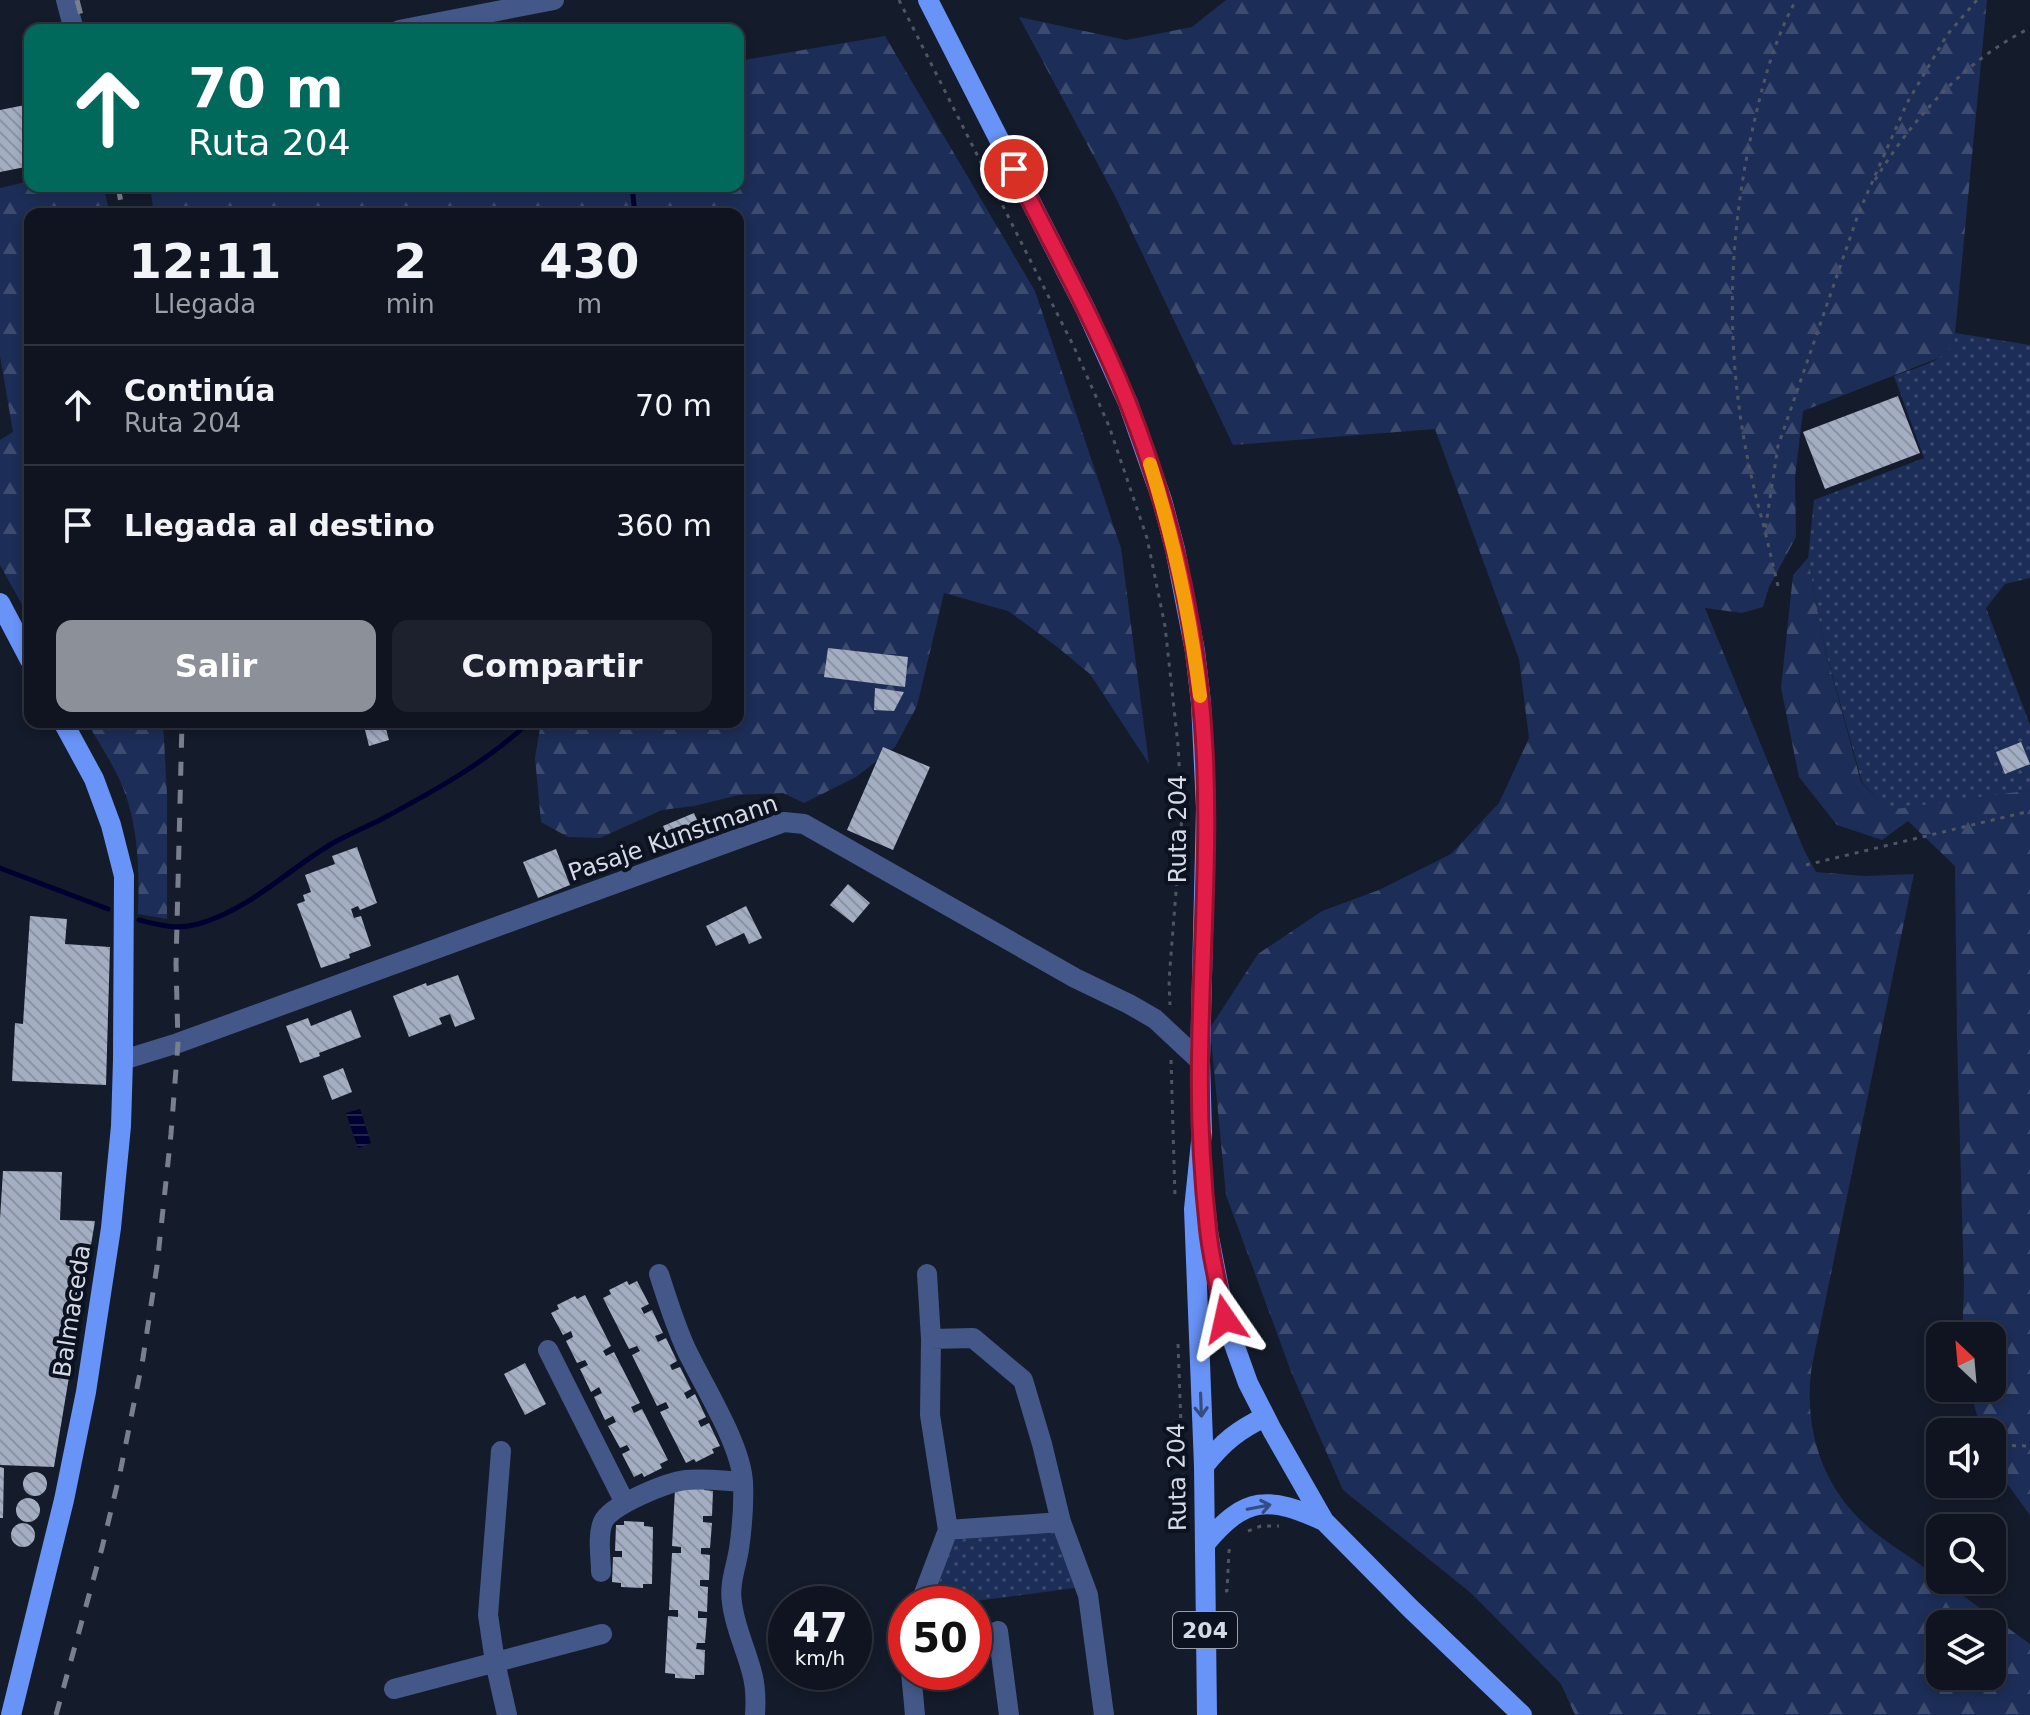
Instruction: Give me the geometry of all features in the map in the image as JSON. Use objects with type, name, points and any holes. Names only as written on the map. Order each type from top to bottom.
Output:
[{"type":"main road","name":"Ruta 204","points":[[928,0],[1108,356],[1146,451],[1175,549],[1195,651],[1205,756],[1206,821],[1200,1061],[1202,1132],[1194,1209],[1204,1466],[1207,1715]]},
{"type":"main road","points":[[0,603],[24,649]]},
{"type":"main road","name":"Balmaceda","points":[[11,1715],[64,1500],[96,1338],[118,1162],[123,1060],[124,876],[111,825],[94,779],[66,728]]},
{"type":"main road","points":[[1202,1132],[1208,1232],[1225,1319],[1248,1383],[1265,1417],[1324,1521],[1522,1715]]},
{"type":"main road","points":[[1204,1466],[1230,1437],[1265,1417]]},
{"type":"main road","points":[[1205,1544],[1223,1522],[1258,1505],[1287,1506],[1324,1521]]},
{"type":"street","points":[[66,0],[72,24]]},
{"type":"street","points":[[430,24],[554,0]]},
{"type":"street","name":"Pasaje Kunstmann","points":[[123,1060],[178,1043],[784,822],[804,824],[1075,978],[1129,1004],[1155,1019],[1200,1061]]},
{"type":"street","points":[[659,1274],[685,1347],[741,1466],[741,1531],[731,1581],[731,1599],[735,1624],[752,1670],[756,1691],[755,1715]]},
{"type":"street","points":[[927,1274],[931,1339],[930,1415],[948,1530],[927,1586]]},
{"type":"street","points":[[931,1339],[973,1338],[1023,1380],[1061,1522],[1088,1595],[1104,1715]]},
{"type":"street","points":[[548,1350],[625,1503]]},
{"type":"street","points":[[501,1451],[488,1615],[507,1715]]},
{"type":"street","points":[[601,1572],[601,1527],[605,1517],[625,1503],[682,1481],[743,1482]]},
{"type":"street","points":[[948,1530],[1061,1522]]},
{"type":"street","points":[[998,1631],[1009,1715]]},
{"type":"street","points":[[394,1689],[602,1634]]},
{"type":"street","points":[[913,1690],[915,1715]]},
{"type":"path","points":[[899,0],[1074,347],[1109,426],[1147,538],[1165,626],[1182,816],[1169,980],[1175,1204]]},
{"type":"path","points":[[1778,586],[1744,445],[1737,401],[1731,317],[1732,274],[1741,190],[1759,98],[1772,52],[1796,0]]},
{"type":"path","points":[[1765,531],[1778,446],[1859,212],[1907,103],[1947,35],[1977,0]]},
{"type":"path","points":[[1859,212],[1888,158],[1926,109],[1972,66],[2030,28]]},
{"type":"path","points":[[1806,865],[2030,811]]},
{"type":"path","points":[[1178,1344],[1184,1514]]},
{"type":"path","points":[[2006,1445],[2030,1446]]},
{"type":"path","points":[[1247,1532],[1261,1526],[1289,1527]]},
{"type":"path","points":[[1205,1590],[1227,1591],[1229,1551],[1234,1537]]},
{"type":"green space","points":[[1226,0],[1987,0],[1954,344],[1941,357],[1803,411],[1795,477],[1796,537],[1769,587],[1763,607],[1742,613],[1705,608],[1804,850],[1816,872],[1864,876],[1914,874],[1812,1365],[1810,1409],[1818,1452],[1837,1492],[1851,1510],[1867,1526],[1926,1569],[1926,1594],[1961,1594],[1983,1610],[1926,1610],[1926,1690],[2006,1690],[2006,1627],[2030,1644],[2030,1715],[1575,1715],[1561,1684],[1471,1593],[1343,1490],[1292,1374],[1226,1195],[1210,1028],[1258,954],[1322,911],[1379,890],[1451,854],[1499,803],[1529,738],[1519,659],[1435,429],[1233,445],[1116,198],[1019,17],[1126,40],[1192,27]]},
{"type":"green space","points":[[885,36],[1035,291],[1121,548],[1149,764],[1090,674],[1008,611],[944,593],[917,706],[895,747],[856,777],[804,803],[783,793],[739,795],[662,810],[600,838],[568,837],[541,822],[535,758],[540,728],[744,728],[744,208],[153,208],[151,192],[744,192],[744,60]]},
{"type":"green space","points":[[24,182],[24,192],[104,192],[108,208],[24,208],[24,608],[0,565],[0,440],[13,432],[0,356],[0,188]]},
{"type":"green space","points":[[1955,333],[2030,345],[2030,578],[2005,584],[1986,608],[2030,725],[2030,790],[1888,811],[1862,782],[1823,641],[1808,558],[1814,500],[1924,458],[1894,376],[1940,357],[1952,343]]},
{"type":"green space","points":[[1808,558],[1823,641],[1861,782],[1888,810],[2030,790],[2030,1515],[2006,1482],[2006,1418],[1978,1418],[1973,1402],[2006,1402],[2006,1322],[1963,1322],[1955,866],[1908,821],[1882,840],[1837,825],[1799,777],[1781,688],[1793,575]]},
{"type":"green space","points":[[90,728],[163,728],[167,919],[138,914],[134,830],[127,798]]},
{"type":"green space","points":[[1054,1531],[1075,1588],[992,1599],[992,1586],[938,1586],[955,1540]]},
{"type":"shaded area","points":[[360,1109],[371,1143],[358,1148],[346,1113]]},
{"type":"building","points":[[24,105],[24,167],[0,172],[0,110]]},
{"type":"building","points":[[1898,396],[1920,453],[1825,489],[1803,432]]},
{"type":"building","points":[[828,648],[908,657],[905,687],[824,677]]},
{"type":"building","points":[[875,688],[904,692],[894,711],[874,710]]},
{"type":"building","points":[[386,728],[389,740],[369,746],[365,730]]},
{"type":"building","points":[[2021,742],[2030,764],[2005,774],[1996,752]]},
{"type":"building","points":[[883,747],[930,767],[893,850],[847,830]]},
{"type":"building","points":[[694,813],[704,836],[673,849],[663,826]]},
{"type":"building","points":[[357,847],[377,903],[360,910],[358,906],[351,909],[354,918],[361,916],[371,946],[349,954],[350,958],[321,968],[297,904],[305,901],[303,895],[311,892],[305,875],[335,864],[332,856]]},
{"type":"building","points":[[556,849],[570,885],[538,898],[523,862]]},
{"type":"building","points":[[848,884],[870,903],[853,923],[830,905]]},
{"type":"building","points":[[746,906],[762,938],[749,944],[744,933],[716,946],[706,926]]},
{"type":"building","points":[[30,916],[67,919],[65,944],[110,947],[106,1085],[12,1081],[15,1023],[23,1024]]},
{"type":"building","points":[[458,975],[475,1019],[455,1027],[450,1014],[439,1018],[442,1024],[409,1037],[393,996]]},
{"type":"building","points":[[351,1010],[361,1037],[300,1063],[286,1026],[308,1018],[311,1026]]},
{"type":"building","points":[[343,1068],[352,1092],[332,1100],[323,1076]]},
{"type":"building","points":[[3,1171],[62,1172],[60,1220],[95,1221],[54,1467],[0,1465],[0,1219]]},
{"type":"building","points":[[627,1281],[629,1285],[637,1281],[649,1304],[641,1308],[644,1314],[652,1310],[663,1333],[655,1336],[658,1342],[666,1338],[677,1361],[670,1365],[672,1370],[680,1367],[691,1389],[684,1393],[687,1399],[695,1394],[706,1417],[698,1421],[701,1427],[709,1423],[720,1446],[712,1449],[714,1453],[696,1462],[694,1459],[686,1463],[660,1412],[669,1408],[666,1402],[657,1406],[632,1355],[640,1351],[637,1346],[629,1349],[603,1298],[611,1294],[609,1290]]},
{"type":"building","points":[[585,1295],[611,1346],[603,1351],[606,1356],[614,1352],[640,1403],[631,1407],[634,1413],[642,1409],[668,1460],[660,1464],[662,1468],[644,1477],[642,1473],[634,1477],[622,1454],[630,1450],[627,1445],[620,1448],[608,1426],[616,1422],[613,1416],[605,1420],[594,1397],[602,1393],[599,1387],[591,1392],[580,1369],[588,1365],[585,1360],[577,1363],[566,1341],[573,1337],[571,1331],[563,1335],[551,1313],[559,1309],[557,1305],[575,1296],[577,1299]]},
{"type":"building","points":[[525,1363],[546,1404],[525,1415],[504,1374]]},
{"type":"building","points":[[0,1467],[4,1468],[3,1518],[0,1518]]},
{"type":"building","points":[[35,1472],[44,1475],[47,1484],[44,1493],[35,1496],[26,1493],[23,1484],[26,1475]]},
{"type":"building","points":[[705,1486],[704,1490],[713,1491],[712,1516],[703,1516],[703,1522],[712,1523],[710,1548],[701,1548],[701,1554],[710,1555],[709,1580],[700,1580],[700,1586],[708,1587],[707,1612],[698,1611],[698,1618],[707,1618],[705,1643],[697,1643],[696,1649],[705,1650],[704,1675],[695,1675],[695,1679],[675,1678],[675,1674],[665,1673],[668,1616],[678,1617],[678,1610],[669,1610],[672,1553],[681,1553],[681,1547],[672,1546],[675,1489]]},
{"type":"building","points":[[28,1498],[37,1501],[40,1510],[37,1519],[28,1522],[19,1519],[16,1510],[19,1501]]},
{"type":"building","points":[[624,1521],[644,1522],[644,1526],[653,1527],[652,1584],[643,1584],[643,1588],[621,1587],[621,1583],[612,1582],[613,1557],[622,1557],[622,1551],[615,1551],[616,1525],[624,1525]]},
{"type":"building","points":[[23,1523],[32,1526],[35,1535],[32,1544],[23,1547],[14,1544],[11,1535],[14,1526]]},
{"type":"waterway","points":[[633,192],[634,208]]},
{"type":"waterway","points":[[139,920],[182,927],[235,909],[333,843],[459,775],[523,728]]},
{"type":"waterway","points":[[0,868],[108,909]]},
{"type":"railway","points":[[77,0],[83,24]]},
{"type":"railway","points":[[119,192],[122,208]]},
{"type":"railway","points":[[56,1715],[120,1473],[143,1358],[157,1266],[178,1043],[176,964],[182,728]]},
{"type":"slow traffic","points":[[1150,464],[1186,599],[1200,696]]},
{"type":"route","points":[[1014,169],[1097,333],[1128,403],[1162,500],[1186,599],[1195,651],[1205,756],[1200,1061],[1202,1132],[1208,1232],[1225,1319]]}]
